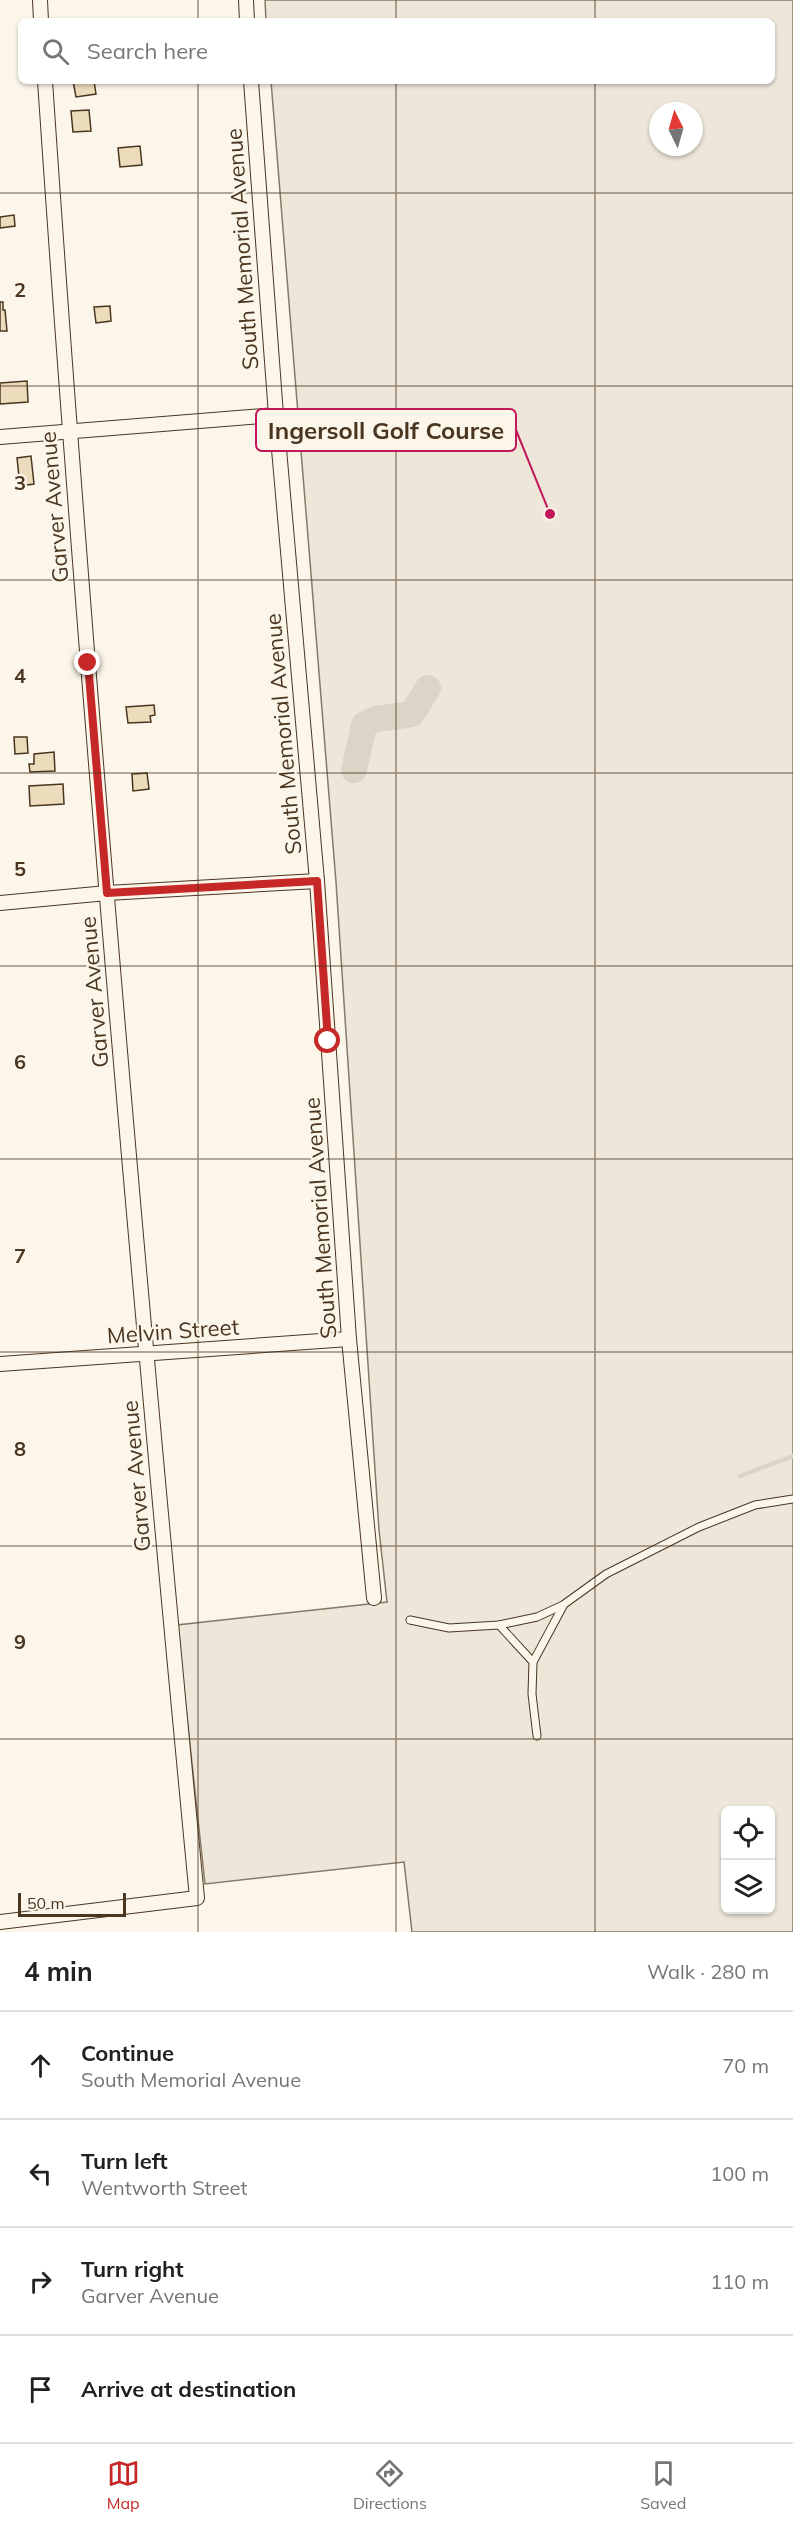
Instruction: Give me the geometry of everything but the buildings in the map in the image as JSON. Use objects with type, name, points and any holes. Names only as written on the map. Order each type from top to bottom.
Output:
[{"type":"street","points":[[40,0],[41,18]]},
{"type":"street","points":[[246,0],[247,18]]},
{"type":"street","name":"Garver Avenue","points":[[0,1922],[197,1898],[145,1354],[69,432],[45,84]]},
{"type":"street","name":"South Memorial Avenue","points":[[251,84],[276,415],[317,881],[349,1339],[374,1598]]},
{"type":"street","points":[[0,437],[276,415]]},
{"type":"street","points":[[0,903],[107,893],[317,881]]},
{"type":"street","name":"Melvin Street","points":[[0,1364],[349,1339]]},
{"type":"lane","points":[[410,1620],[449,1628],[499,1625],[537,1617],[563,1605],[606,1574],[699,1527],[755,1506],[793,1499]]},
{"type":"lane","points":[[537,1736],[532,1694],[533,1662],[563,1605]]},
{"type":"lane","points":[[499,1625],[533,1662]]},
{"type":"shaded area","points":[[265,0],[793,0],[793,1932],[412,1932],[404,1862],[205,1884],[177,1625],[387,1602],[379,1530],[336,882],[271,84],[775,84],[775,18],[266,18]]},
{"type":"waterway","points":[[354,770],[364,725],[376,719],[412,714],[428,688]]},
{"type":"waterway","points":[[740,1476],[793,1456]]},
{"type":"place","name":"Ingersoll Golf Course","points":[[550,514]]},
{"type":"route","points":[[88,663],[107,893],[317,881],[328,1041]]}]
